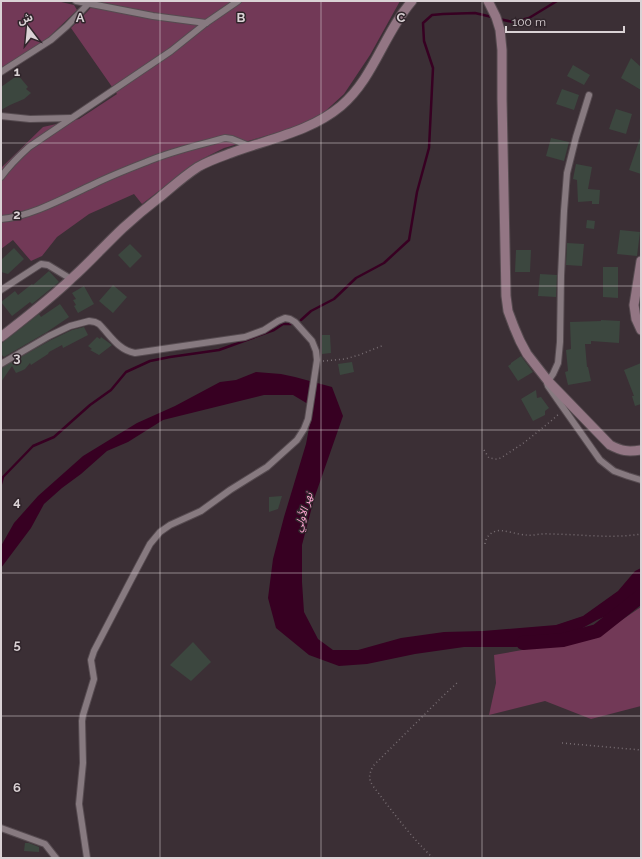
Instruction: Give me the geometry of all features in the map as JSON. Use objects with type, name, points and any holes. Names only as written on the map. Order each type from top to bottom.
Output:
[{"type":"main road","points":[[1,337],[71,279],[123,228],[183,178],[199,167],[216,158],[303,129],[326,118],[342,105],[354,93],[367,75],[400,18],[412,1]]},
{"type":"main road","points":[[489,2],[500,30],[502,50],[506,296],[508,311],[527,354],[548,380],[610,445],[630,452],[641,450]]},
{"type":"main road","points":[[641,261],[634,305],[636,319],[641,330]]},
{"type":"street","points":[[76,1],[90,2],[153,16],[206,23]]},
{"type":"street","points":[[1,177],[8,167],[29,147],[171,50],[238,1]]},
{"type":"street","points":[[1,72],[51,40],[90,2]]},
{"type":"street","points":[[589,95],[567,173],[561,276],[560,342],[558,363],[553,374],[548,380],[548,386],[600,460],[614,471],[641,480]]},
{"type":"street","points":[[1,116],[30,119],[71,118]]},
{"type":"street","points":[[1,219],[37,210],[147,161],[177,151],[225,138],[232,139],[249,146]]},
{"type":"street","points":[[1,290],[42,264],[48,265],[71,279]]},
{"type":"street","points":[[1,364],[49,336],[70,326],[89,321],[95,322],[102,327],[119,346],[135,353],[245,337],[264,330],[285,318],[295,322],[312,341],[316,351],[316,369],[308,419],[297,440],[267,467],[230,490],[201,511],[170,525],[160,532],[150,544],[94,651],[91,660],[94,679],[82,721],[83,762],[79,798],[87,858]]},
{"type":"street","points":[[1,828],[45,844],[56,858]]},
{"type":"path","points":[[317,360],[330,361],[345,359],[384,345]]},
{"type":"path","points":[[484,450],[489,458],[500,458],[525,442],[560,413],[563,408]]},
{"type":"path","points":[[485,544],[486,538],[491,533],[498,530],[528,536],[547,534],[600,536],[641,534]]},
{"type":"path","points":[[433,858],[407,831],[373,786],[370,780],[370,775],[372,766],[457,684]]},
{"type":"path","points":[[562,743],[641,750]]},
{"type":"shaded area","points":[[1,1],[57,1],[74,5],[77,10],[48,38],[1,70]]},
{"type":"shaded area","points":[[96,1],[400,1],[370,55],[344,94],[320,116],[290,129],[224,148],[194,164],[142,204],[134,194],[89,214],[57,237],[42,256],[31,261],[13,240],[1,249],[1,168],[43,127],[79,119],[117,94],[71,28]]},
{"type":"shaded area","points":[[641,607],[641,706],[591,719],[545,701],[489,715],[496,683],[494,655],[573,641],[604,632]]},
{"type":"water","points":[[256,372],[281,374],[332,387],[343,416],[314,499],[302,545],[304,612],[318,639],[333,650],[358,650],[401,638],[444,632],[483,631],[556,625],[583,616],[618,591],[635,571],[641,568],[641,600],[597,620],[570,635],[516,647],[464,647],[415,654],[367,664],[339,666],[309,655],[276,628],[268,598],[273,559],[306,444],[313,407],[293,395],[264,395],[163,420],[128,442],[107,451],[44,504],[31,528],[1,568],[1,546],[14,523],[38,496],[83,456],[137,423],[175,406],[220,382],[236,380]]},
{"type":"building","points":[[631,58],[641,67],[641,90],[621,78]]},
{"type":"building","points":[[573,65],[590,75],[584,85],[567,76]]},
{"type":"building","points":[[18,75],[28,87],[26,89],[31,93],[24,99],[1,110],[1,87]]},
{"type":"building","points":[[562,89],[579,95],[574,110],[556,104]]},
{"type":"building","points":[[616,109],[632,114],[626,134],[609,129]]},
{"type":"building","points":[[551,138],[569,142],[564,161],[546,156]]},
{"type":"building","points":[[640,138],[641,139],[641,174],[629,170]]},
{"type":"building","points":[[576,164],[592,167],[588,189],[600,190],[599,204],[592,204],[592,201],[578,202],[577,180],[573,179]]},
{"type":"building","points":[[587,220],[595,221],[594,229],[586,228]]},
{"type":"building","points":[[620,230],[640,232],[637,256],[617,254]]},
{"type":"building","points":[[567,243],[584,244],[582,266],[566,265]]},
{"type":"building","points":[[130,244],[142,256],[130,268],[118,255]]},
{"type":"building","points":[[14,248],[24,259],[8,274],[1,272],[1,260]]},
{"type":"building","points":[[516,250],[531,250],[530,272],[515,272]]},
{"type":"building","points":[[603,267],[618,267],[618,298],[603,297]]},
{"type":"building","points":[[49,271],[59,282],[32,304],[30,302],[12,316],[1,302],[15,291],[18,295],[32,284],[33,285]]},
{"type":"building","points":[[540,274],[557,275],[556,297],[538,296]]},
{"type":"building","points":[[113,285],[127,297],[113,313],[99,301]]},
{"type":"building","points":[[84,286],[94,304],[78,313],[74,306],[76,305],[73,300],[76,299],[72,293]]},
{"type":"building","points":[[60,304],[69,317],[47,332],[4,357],[1,354],[1,344],[39,314],[41,317]]},
{"type":"building","points":[[601,320],[620,321],[619,343],[591,341],[591,344],[585,344],[587,367],[591,381],[568,385],[565,372],[568,371],[566,350],[571,349],[570,322]]},
{"type":"building","points":[[84,327],[88,335],[63,348],[62,345],[31,365],[30,363],[21,371],[16,373],[12,366],[1,382],[1,368],[51,340],[72,330]]},
{"type":"building","points":[[322,335],[330,335],[331,353],[322,354]]},
{"type":"building","points":[[97,337],[100,339],[101,337],[112,345],[99,355],[90,350],[92,349],[88,346]]},
{"type":"building","points":[[521,356],[533,372],[518,381],[508,366]]},
{"type":"building","points":[[352,362],[354,372],[340,375],[338,364]]},
{"type":"building","points":[[641,363],[641,404],[635,406],[632,396],[634,396],[624,370]]},
{"type":"building","points":[[536,390],[537,398],[541,397],[549,408],[545,411],[545,415],[533,421],[521,399]]},
{"type":"building","points":[[282,496],[278,509],[269,512],[269,497]]},
{"type":"building","points":[[193,642],[211,662],[191,681],[170,665]]},
{"type":"building","points":[[25,843],[39,847],[39,852],[24,851]]},
{"type":"waterway","points":[[499,19],[513,22],[529,18],[557,1]]},
{"type":"waterway","points":[[301,320],[311,311],[334,299],[356,278],[384,263],[409,240],[417,192],[429,148],[433,68],[424,41],[423,23],[432,15],[443,14],[475,13],[492,17]]},
{"type":"waterway","points":[[1,484],[3,477],[33,446],[54,437],[90,405],[111,390],[126,372],[150,361],[219,350],[274,330],[283,324],[291,324]]},
{"type":"waterway","name":"نهر الأولي","points":[[523,643],[563,640],[597,631],[641,596]]}]
